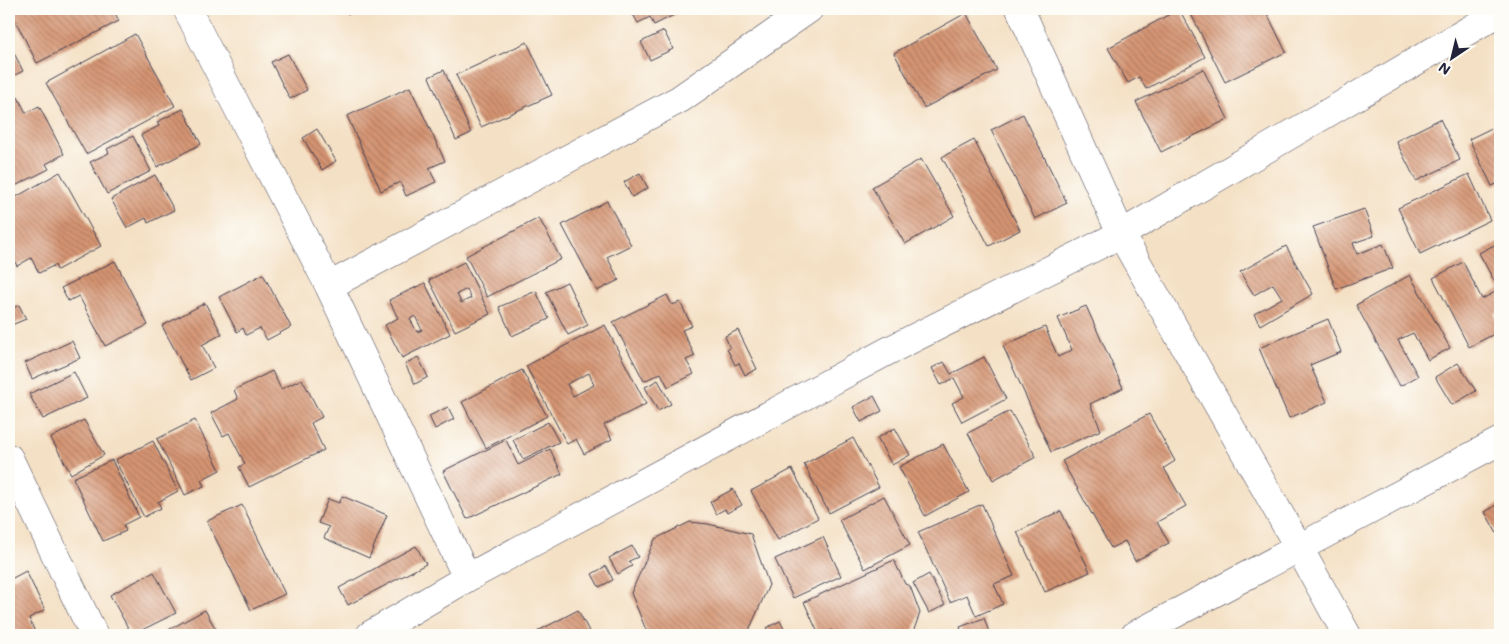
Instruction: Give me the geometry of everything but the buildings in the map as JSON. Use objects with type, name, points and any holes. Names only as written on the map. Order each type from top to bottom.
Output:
[{"type":"street","points":[[187,9],[329,286],[467,578]]},
{"type":"street","points":[[329,286],[680,99],[809,9]]},
{"type":"street","points":[[1020,9],[1121,234],[1347,635]]},
{"type":"street","points":[[370,635],[467,578],[886,352],[1121,234],[1500,12]]},
{"type":"street","points":[[1135,635],[1500,442]]},
{"type":"street","points":[[9,458],[94,635]]}]
